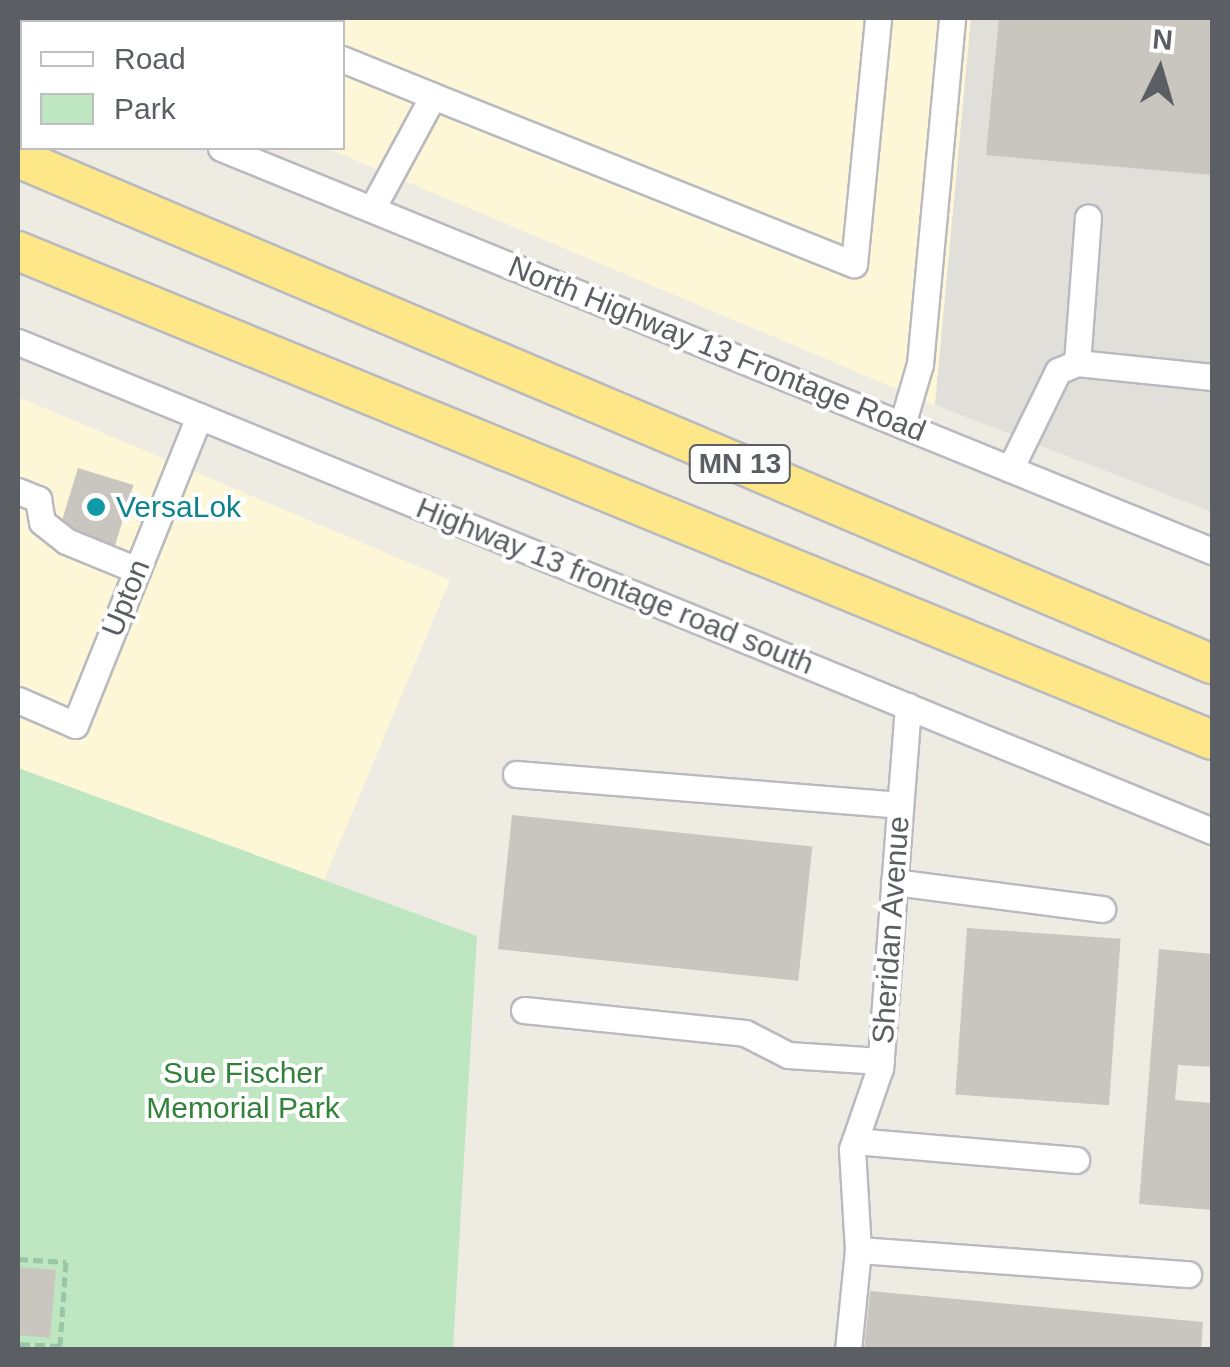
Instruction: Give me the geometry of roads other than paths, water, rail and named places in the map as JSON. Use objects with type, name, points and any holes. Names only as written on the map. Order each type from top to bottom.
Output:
[{"type":"highway","name":"MN 13","points":[[18,158],[1212,664]]},
{"type":"highway","name":"MN 13","points":[[18,251],[1212,740]]},
{"type":"street","points":[[345,61],[854,264],[878,18]]},
{"type":"street","points":[[902,425],[920,364],[952,18]]},
{"type":"street","points":[[372,209],[433,96]]},
{"type":"street","name":"North Highway 13 Frontage Road","points":[[226,150],[1212,551]]},
{"type":"street","points":[[1078,364],[1088,218]]},
{"type":"street","name":"Highway 13 frontage road south","points":[[18,342],[1212,831]]},
{"type":"street","points":[[1010,469],[1050,383],[1078,364],[1212,377]]},
{"type":"street","name":"Upton","points":[[18,700],[74,725],[199,416]]},
{"type":"street","points":[[18,491],[38,499],[42,522],[66,541],[137,570]]},
{"type":"street","name":"Sheridan Avenue","points":[[853,1145],[881,1061],[908,706]]},
{"type":"street","points":[[516,774],[900,806]]},
{"type":"street","points":[[894,882],[1102,909]]},
{"type":"street","points":[[524,1010],[745,1034],[788,1055],[881,1061]]},
{"type":"street","points":[[848,1350],[858,1250],[853,1145],[1076,1160]]},
{"type":"street","points":[[858,1250],[1188,1274]]},
{"type":"place","name":"VersaLok","points":[[96,507]]},
{"type":"park label","name":"Sue Fischer Memorial Park","points":[[243,1090]]}]
